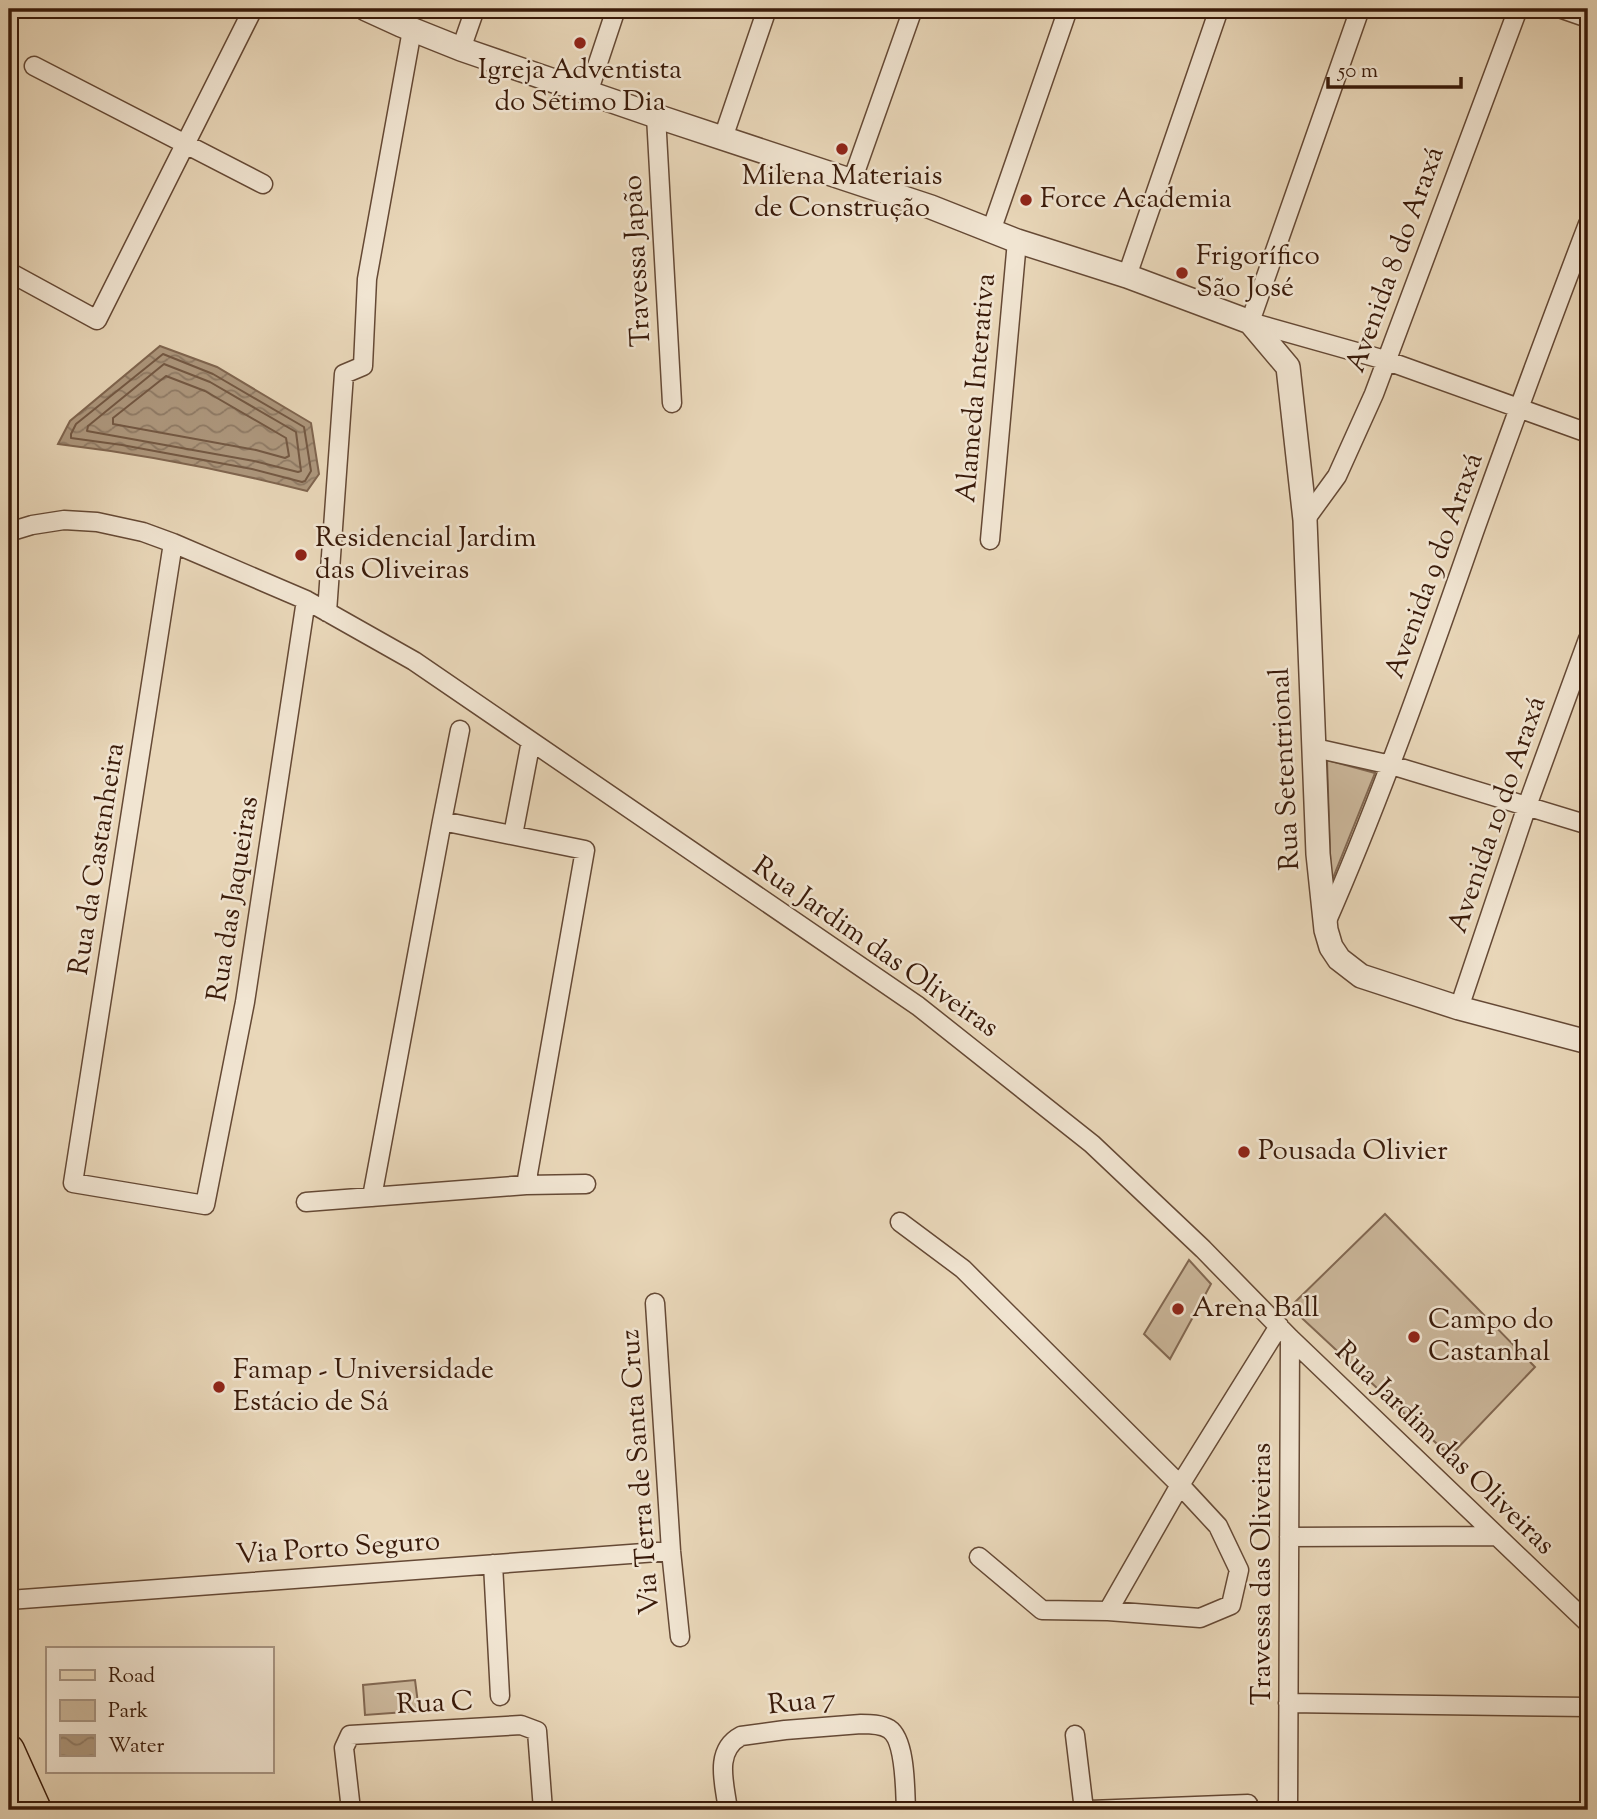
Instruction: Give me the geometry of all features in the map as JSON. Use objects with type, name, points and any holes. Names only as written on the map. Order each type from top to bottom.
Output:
[{"type":"main road","points":[[9,1750],[36,1810]]},
{"type":"street","points":[[9,272],[97,320],[253,9]]},
{"type":"street","points":[[366,9],[461,49],[931,207],[1017,241],[1127,276],[1250,322],[1385,360],[1588,433]]},
{"type":"street","points":[[461,49],[475,9]]},
{"type":"street","points":[[588,93],[616,9]]},
{"type":"street","points":[[723,138],[767,9]]},
{"type":"street","points":[[852,181],[913,9]]},
{"type":"street","points":[[992,231],[1068,9]]},
{"type":"street","points":[[1127,276],[1219,9]]},
{"type":"street","points":[[1250,322],[1360,9]]},
{"type":"street","name":"Avenida 8 do Araxá","points":[[1305,520],[1344,462],[1374,394],[1518,9]]},
{"type":"street","points":[[1562,9],[1588,18]]},
{"type":"street","points":[[327,612],[344,374],[362,366],[367,279],[412,30]]},
{"type":"street","points":[[34,66],[263,184]]},
{"type":"street","name":"Travessa Japão","points":[[656,116],[672,403]]},
{"type":"street","name":"Avenida 9 do Araxá","points":[[1326,923],[1356,856],[1391,765],[1518,409],[1588,224]]},
{"type":"street","name":"Alameda Interativa","points":[[990,540],[1017,241]]},
{"type":"street","name":"Rua Setentrional","points":[[1250,322],[1287,367],[1305,520],[1318,854],[1328,938],[1334,954],[1345,966],[1361,976],[1459,1008],[1588,1042]]},
{"type":"street","name":"Rua Jardim das Oliveiras","points":[[9,532],[64,520],[97,522],[173,543],[306,600],[414,661],[918,1006],[1092,1143],[1588,1623]]},
{"type":"street","name":"Rua da Castanheira","points":[[173,543],[73,1183],[205,1205]]},
{"type":"street","name":"Rua das Jaqueiras","points":[[205,1205],[244,1002],[306,600]]},
{"type":"street","name":"Avenida 10 do Araxá","points":[[1459,1008],[1527,806],[1588,639]]},
{"type":"street","points":[[372,1197],[460,730]]},
{"type":"street","points":[[513,835],[531,741]]},
{"type":"street","points":[[1315,748],[1391,765],[1582,823]]},
{"type":"street","points":[[442,821],[585,850],[526,1185]]},
{"type":"street","points":[[306,1202],[526,1185],[586,1184]]},
{"type":"street","points":[[900,1222],[963,1269],[1180,1485],[1218,1526],[1239,1570],[1231,1605],[1199,1618],[1108,1611],[1042,1610],[979,1557]]},
{"type":"street","name":"Via Terra de Santa Cruz","points":[[655,1303],[671,1551],[680,1637]]},
{"type":"street","points":[[1108,1611],[1180,1485],[1285,1332]]},
{"type":"street","name":"Travessa das Oliveiras","points":[[1285,1332],[1289,1537],[1288,1810]]},
{"type":"street","points":[[1289,1537],[1497,1536]]},
{"type":"street","name":"Via Porto Seguro","points":[[9,1600],[671,1551]]},
{"type":"street","points":[[493,1564],[500,1696]]},
{"type":"street","points":[[1288,1703],[1588,1707]]},
{"type":"street","name":"Rua 7","points":[[728,1810],[722,1761],[727,1748],[736,1739],[785,1730],[873,1724],[887,1728],[895,1734],[900,1749],[906,1810]]},
{"type":"street","name":"Rua C","points":[[351,1810],[344,1748],[350,1735],[521,1725],[537,1731],[543,1810]]},
{"type":"street","points":[[1075,1735],[1084,1810]]},
{"type":"street","points":[[1090,1810],[1248,1804]]},
{"type":"green space","points":[[1327,760],[1375,773],[1331,883]]},
{"type":"green space","name":"Campo do Castanhal","points":[[1385,1214],[1535,1367],[1450,1456],[1290,1307]]},
{"type":"green space","name":"Arena Ball","points":[[1189,1260],[1211,1284],[1170,1359],[1144,1334]]},
{"type":"green space","points":[[415,1680],[419,1711],[365,1715],[363,1685]]},
{"type":"water","points":[[160,346],[217,367],[311,423],[319,474],[307,491],[183,463],[58,444],[70,421]]},
{"type":"place","name":"Igreja Adventista do Sétimo Dia","points":[[580,43]]},
{"type":"place","name":"Milena Materiais de Construção","points":[[842,149]]},
{"type":"place","name":"Force Academia","points":[[1026,200]]},
{"type":"place","name":"Frigorífico São José","points":[[1182,273]]},
{"type":"place","name":"Residencial Jardim das Oliveiras","points":[[301,555]]},
{"type":"place","name":"Pousada Olivier","points":[[1244,1152]]},
{"type":"place","name":"Arena Ball","points":[[1178,1309]]},
{"type":"place","name":"Campo do Castanhal","points":[[1414,1337]]},
{"type":"place","name":"Famap - Universidade Estácio de Sá","points":[[219,1387]]}]
